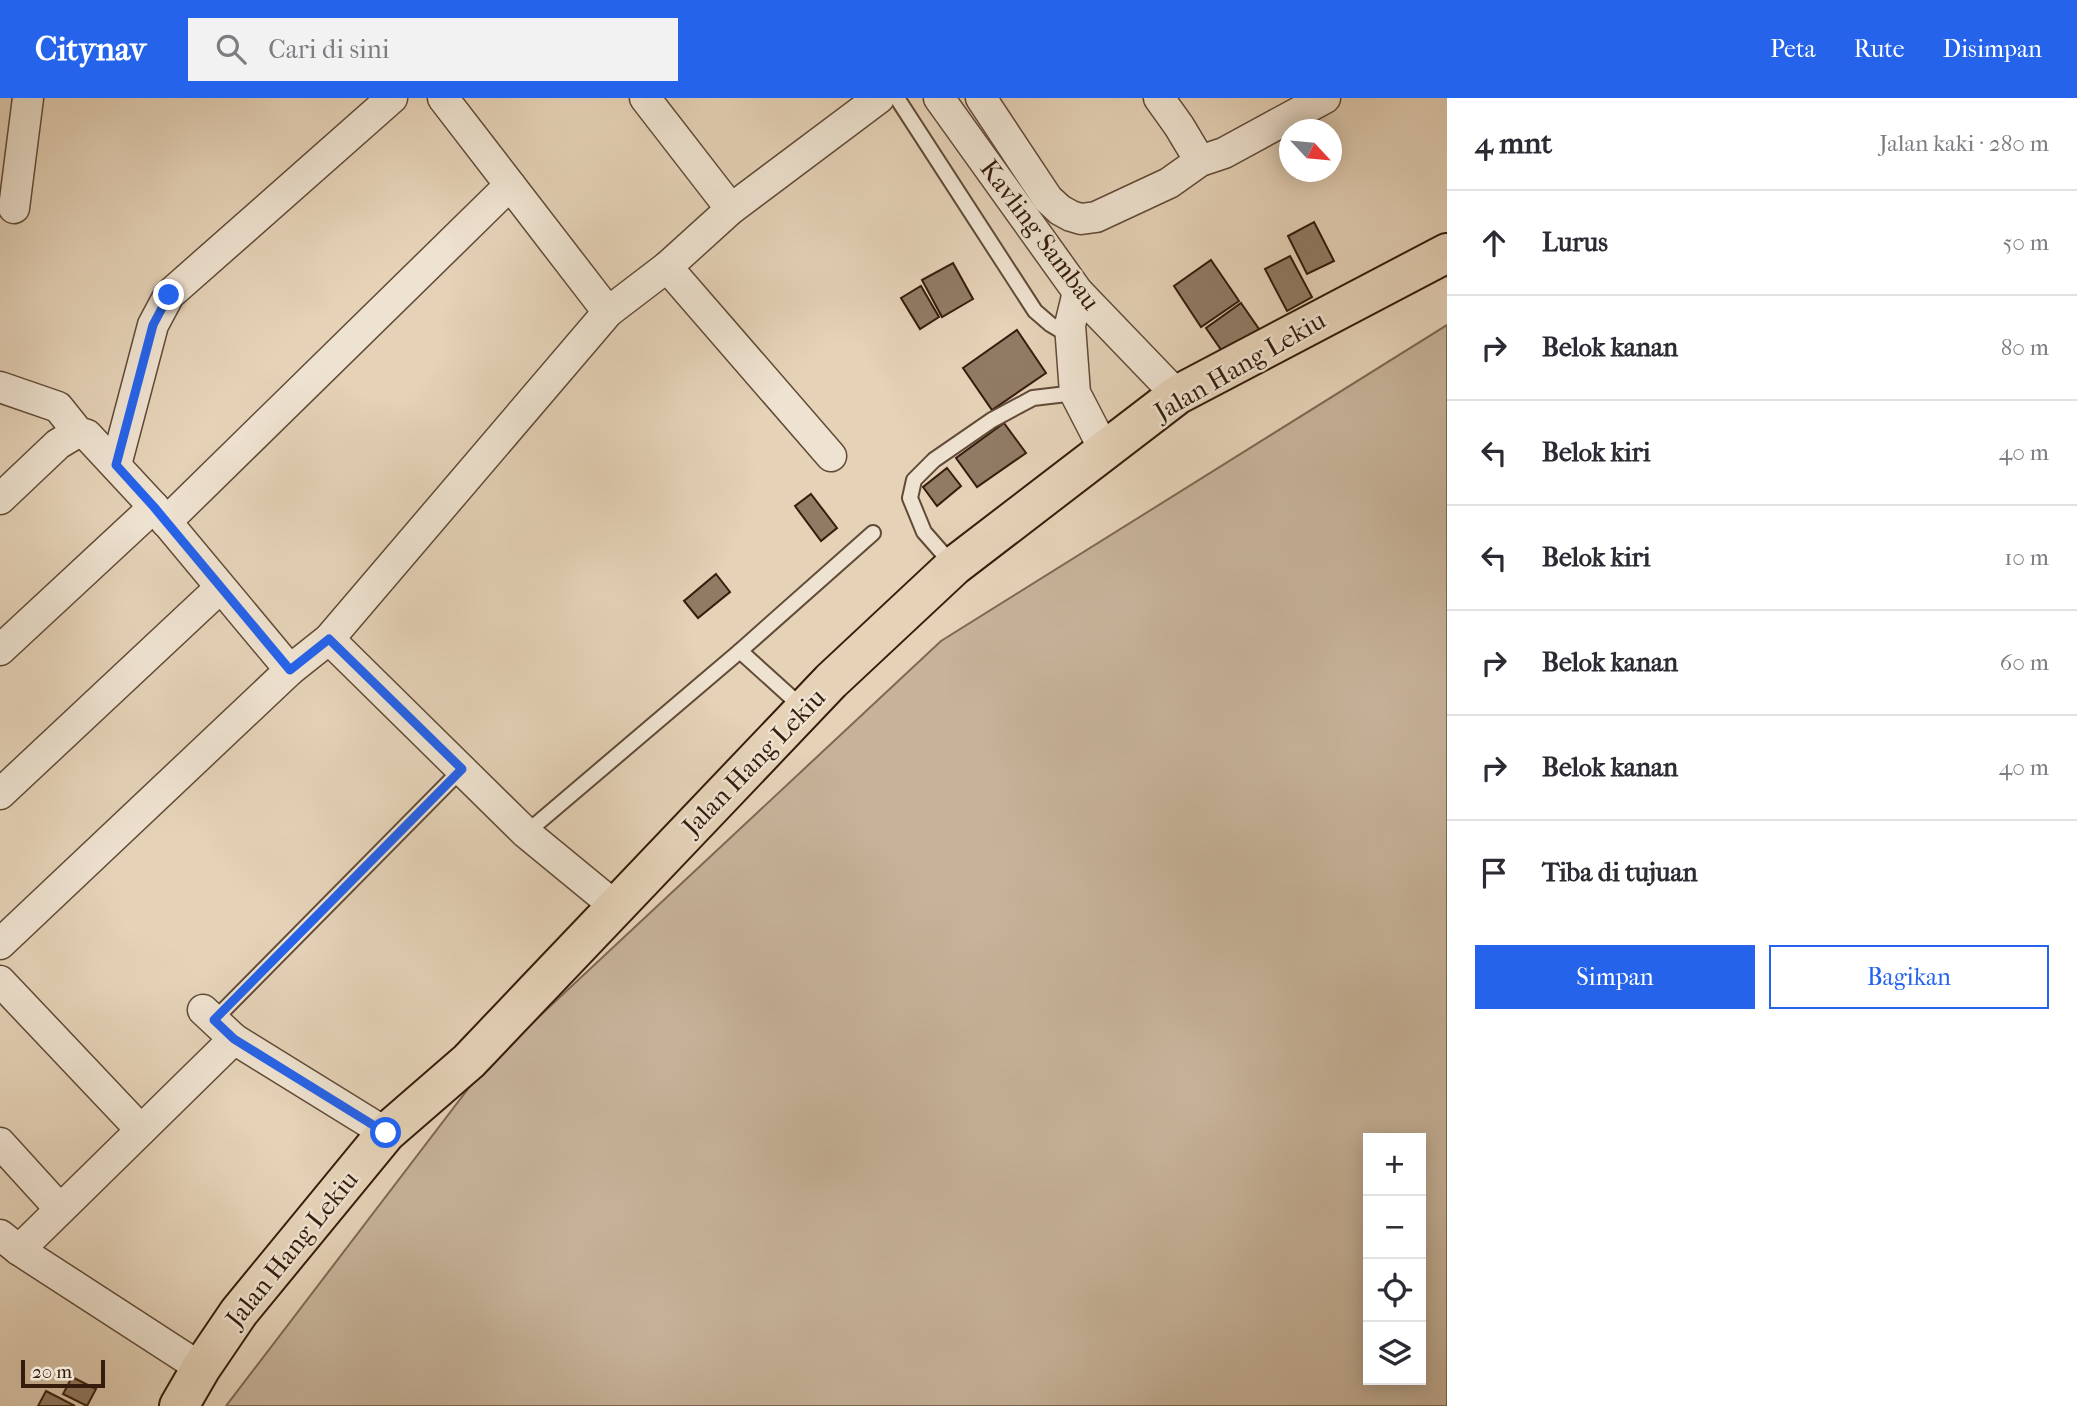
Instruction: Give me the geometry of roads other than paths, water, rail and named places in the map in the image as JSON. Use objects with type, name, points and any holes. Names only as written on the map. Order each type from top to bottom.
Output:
[{"type":"highway","name":"Jalan Hang Lekiu","points":[[179,1406],[201,1367],[239,1312],[386,1133],[469,1060],[831,681],[954,566],[1178,395],[1447,253]]},
{"type":"street","points":[[15,208],[28,98]]},
{"type":"street","points":[[116,465],[153,325],[169,295],[393,98]]},
{"type":"street","points":[[443,98],[608,312]]},
{"type":"street","points":[[645,98],[731,209]]},
{"type":"street","points":[[0,944],[290,670],[329,639],[608,312],[667,267],[731,209],[880,98]]},
{"type":"street","name":"Kavling Sambau","points":[[939,98],[1078,292],[1178,395]]},
{"type":"street","points":[[981,98],[1048,199],[1060,210],[1081,219],[1096,216],[1169,183],[1200,160],[1224,153],[1325,98]]},
{"type":"street","points":[[1158,98],[1180,126],[1200,160]]},
{"type":"street","points":[[0,650],[160,514],[510,184]]},
{"type":"street","points":[[667,267],[831,456]]},
{"type":"street","points":[[1078,292],[1070,325],[1074,393],[1105,451]]},
{"type":"street","points":[[0,387],[58,407],[78,432],[87,435],[160,514],[290,670]]},
{"type":"street","points":[[0,499],[58,444],[78,432]]},
{"type":"street","points":[[0,794],[220,588]]},
{"type":"street","points":[[329,639],[526,833],[616,906]]},
{"type":"street","points":[[0,981],[141,1130]]},
{"type":"street","points":[[201,1367],[9,1243],[60,1209],[141,1130],[217,1023],[386,1133]]},
{"type":"street","points":[[0,1143],[60,1209]]},
{"type":"lane","points":[[897,98],[1035,311],[1071,336]]},
{"type":"lane","points":[[954,566],[924,532],[910,498],[914,480],[934,460],[992,420],[1033,398],[1074,393]]},
{"type":"lane","points":[[526,833],[740,651],[873,533]]},
{"type":"lane","points":[[740,651],[804,709]]},
{"type":"lane","points":[[217,1023],[462,769]]}]
